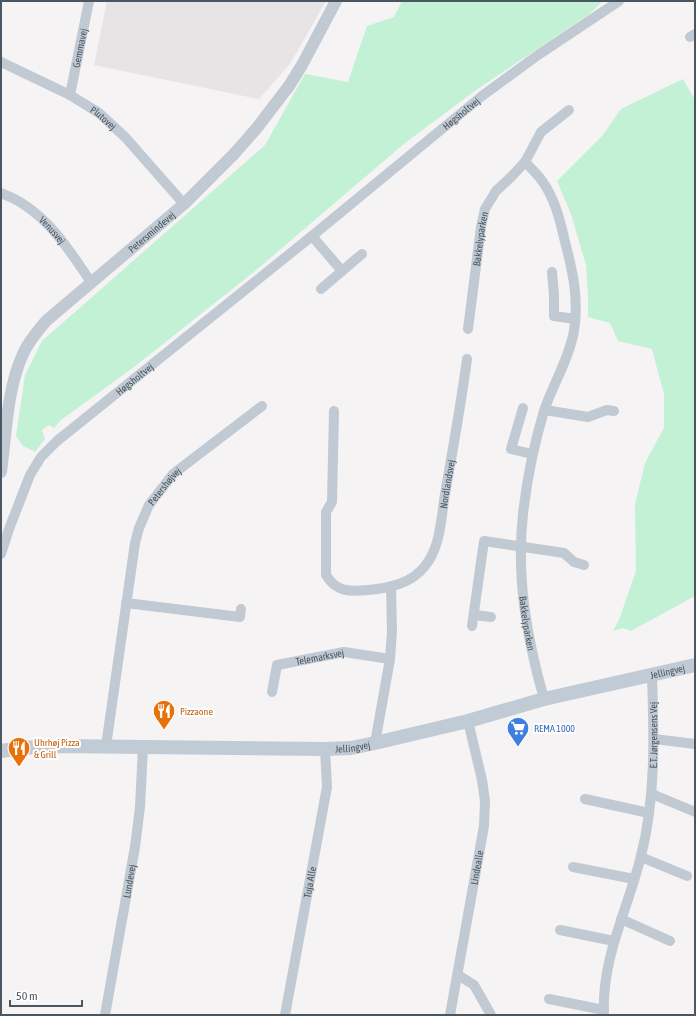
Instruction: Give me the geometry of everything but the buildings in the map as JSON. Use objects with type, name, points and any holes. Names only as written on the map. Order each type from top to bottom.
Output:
[{"type":"main road","name":"Jellingvej","points":[[1,751],[56,746],[351,748],[375,744],[468,721],[544,699],[695,666]]},
{"type":"street","name":"Gemmavej","points":[[70,94],[88,1]]},
{"type":"street","name":"Petersmindevej","points":[[1,472],[16,370],[31,339],[46,321],[184,204],[234,154],[264,119],[302,65],[336,1]]},
{"type":"street","name":"Høgsholtvej","points":[[1,554],[9,529],[30,476],[41,457],[57,441],[312,236],[482,96],[538,55],[619,1]]},
{"type":"street","name":"Plutovej","points":[[1,62],[70,94],[99,113],[120,132],[184,204]]},
{"type":"street","name":"Bakkelyparken","points":[[468,330],[481,227],[485,209],[496,191],[525,162],[541,132],[569,110]]},
{"type":"street","name":"Bakkelyparken","points":[[525,162],[540,178],[550,194],[559,214],[574,275],[576,298],[573,332],[567,355],[545,410],[532,454],[523,515],[520,567],[526,626],[544,699]]},
{"type":"street","name":"Venusvej","points":[[1,193],[22,203],[40,216],[58,235],[91,282]]},
{"type":"street","points":[[312,236],[342,271]]},
{"type":"street","points":[[321,289],[362,254]]},
{"type":"street","points":[[552,272],[554,316],[575,319]]},
{"type":"street","name":"Nordlandsvej","points":[[334,411],[332,502],[326,512],[326,575],[330,583],[339,588],[355,592],[391,588],[412,579],[425,567],[432,555],[438,537],[457,431],[467,359]]},
{"type":"street","name":"Petershøjvej","points":[[106,746],[126,603],[139,528],[149,505],[173,474],[262,406]]},
{"type":"street","points":[[523,408],[511,449],[532,454]]},
{"type":"street","points":[[545,410],[588,417],[607,410],[614,411]]},
{"type":"street","points":[[472,626],[484,541],[564,554],[574,562],[584,565]]},
{"type":"street","points":[[375,744],[390,659],[392,631],[391,588]]},
{"type":"street","points":[[126,603],[240,617],[241,608]]},
{"type":"street","points":[[474,615],[491,617]]},
{"type":"street","name":"Telemarksvej","points":[[272,692],[277,665],[344,652],[390,659]]},
{"type":"street","name":"E.T. Jørgensens Vej","points":[[549,999],[604,1012],[606,977],[614,942],[641,856],[650,813],[654,739],[652,675]]},
{"type":"street","name":"Lindealle","points":[[450,1015],[484,826],[485,801],[482,780],[468,721]]},
{"type":"street","points":[[654,739],[695,744]]},
{"type":"street","name":"Lundevej","points":[[105,1015],[136,840],[140,807],[143,747]]},
{"type":"street","name":"Tuja Alle","points":[[285,1015],[327,787],[325,749]]},
{"type":"street","points":[[652,794],[695,812]]},
{"type":"street","points":[[585,799],[650,813]]},
{"type":"street","points":[[641,856],[687,876]]},
{"type":"street","points":[[573,867],[634,879]]},
{"type":"street","points":[[621,919],[670,941]]},
{"type":"street","points":[[560,930],[614,942]]},
{"type":"street","points":[[458,975],[474,985],[491,1015]]},
{"type":"shaded area","points":[[107,1],[326,1],[290,64],[259,99],[94,65]]},
{"type":"green space","points":[[402,1],[603,1],[588,15],[476,90],[405,143],[255,271],[134,367],[61,420],[54,428],[49,425],[42,430],[45,439],[35,452],[23,446],[16,436],[25,375],[42,341],[265,145],[305,74],[348,82],[367,26],[394,17]]},
{"type":"green space","points":[[683,79],[695,100],[695,596],[631,631],[623,628],[613,631],[619,620],[636,571],[635,504],[645,463],[664,428],[664,394],[652,349],[618,341],[610,323],[588,317],[586,265],[571,214],[557,181],[603,135],[621,109]]},
{"type":"place","name":"Pizzaone","points":[[164,730]]},
{"type":"place","name":"REMA 1000","points":[[518,748]]},
{"type":"place","name":"Uhrhøj Pizza & Grill","points":[[19,768]]}]
